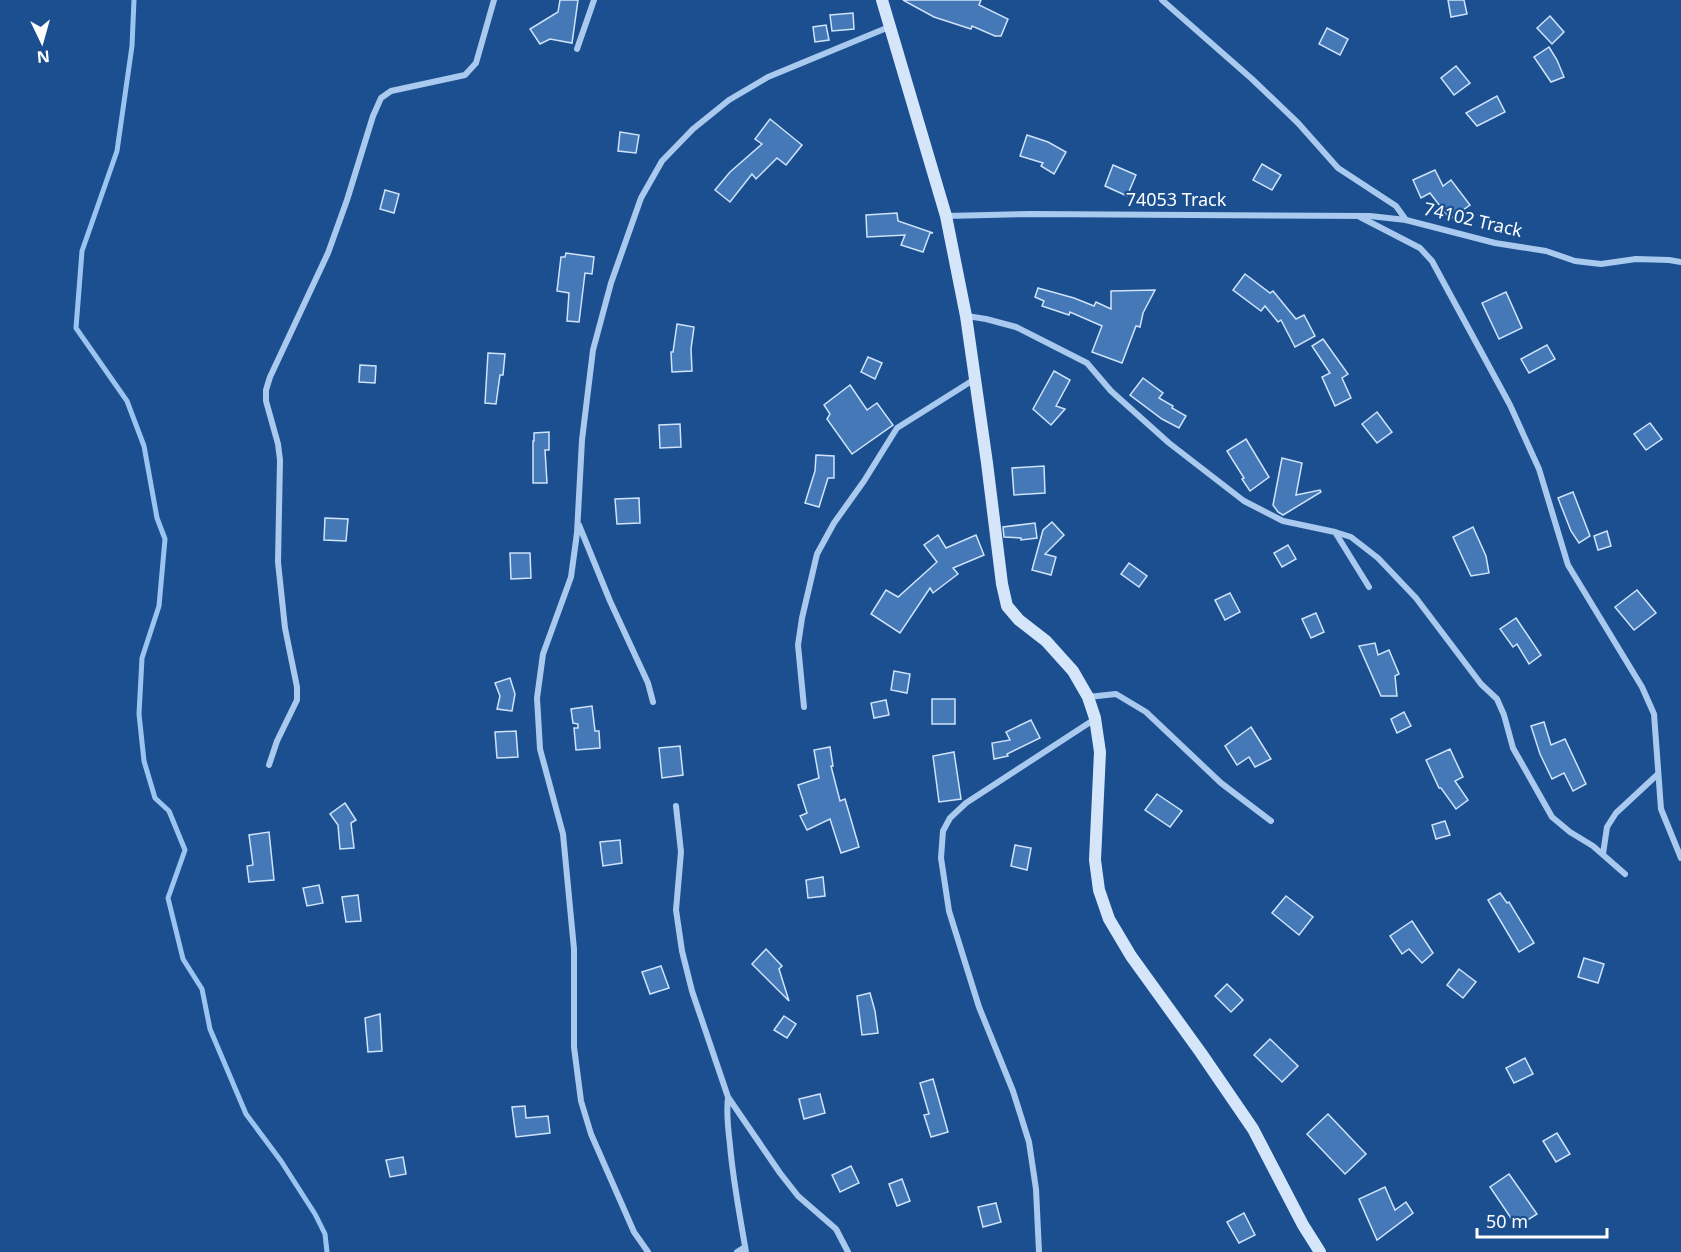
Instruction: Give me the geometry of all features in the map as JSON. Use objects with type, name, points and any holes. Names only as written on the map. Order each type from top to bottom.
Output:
[{"type":"street","points":[[269,765],[277,741],[297,700],[297,687],[285,628],[280,588],[278,513],[280,460],[266,401],[266,390],[328,253],[381,98],[391,91],[465,75],[476,63],[494,0]]},
{"type":"street","points":[[577,49],[594,0]]},
{"type":"street","points":[[882,0],[946,216],[966,316],[1002,584],[1007,606],[1018,620],[1046,641],[1073,671],[1088,698],[1095,718],[1100,752],[1095,860],[1099,890],[1109,919],[1131,956],[1253,1129],[1303,1226],[1320,1252]]},
{"type":"street","name":"74102 Track","points":[[1161,0],[1252,79],[1298,123],[1338,168],[1396,206],[1406,219],[1475,238],[1546,251],[1575,261],[1601,264],[1636,259],[1681,262]]},
{"type":"street","points":[[648,1252],[629,1221],[591,1134],[581,1101],[574,1047],[574,949],[563,834],[540,749],[537,698],[543,654],[570,577],[578,521],[582,440],[592,350],[611,283],[637,209],[662,161],[693,129],[729,100],[768,77],[889,27]]},
{"type":"street","name":"74053 Track","points":[[946,216],[1032,214],[1360,216],[1406,219]]},
{"type":"street","points":[[1360,216],[1420,248],[1432,261],[1510,405],[1539,470],[1568,565],[1642,687],[1654,714],[1661,809],[1681,858]]},
{"type":"street","points":[[966,316],[1016,327],[1087,363],[1112,391],[1169,443],[1244,501],[1283,521],[1352,537],[1378,558],[1416,598],[1481,684],[1497,699],[1513,748],[1552,817],[1603,854],[1625,874]]},
{"type":"street","points":[[804,707],[798,645],[801,618],[817,554],[834,523],[897,428],[975,379]]},
{"type":"street","points":[[578,521],[610,601],[648,683],[653,702]]},
{"type":"street","points":[[1335,532],[1369,587]]},
{"type":"street","points":[[1088,698],[1116,694],[1146,712],[1221,783],[1271,821]]},
{"type":"street","points":[[1039,1252],[1036,1189],[1029,1142],[1013,1091],[979,1007],[949,911],[941,858],[943,831],[950,818],[966,803],[1095,718]]},
{"type":"street","points":[[1603,854],[1607,827],[1616,813],[1658,774]]},
{"type":"street","points":[[676,806],[681,852],[676,910],[682,951],[692,991],[728,1097],[780,1173],[798,1196],[836,1229],[848,1252]]},
{"type":"street","points":[[728,1097],[726,1110],[731,1156],[738,1213],[746,1249],[737,1252]]},
{"type":"building","points":[[560,0],[578,0],[572,43],[550,39],[540,44],[530,29],[558,12]]},
{"type":"building","points":[[903,0],[981,0],[979,5],[1008,19],[1001,36],[995,36],[972,26],[971,29],[934,17]]},
{"type":"building","points":[[1448,0],[1464,0],[1467,14],[1451,17]]},
{"type":"building","points":[[853,13],[854,29],[832,31],[830,15]]},
{"type":"building","points":[[1550,16],[1564,32],[1552,44],[1537,28]]},
{"type":"building","points":[[826,25],[829,40],[815,42],[813,27]]},
{"type":"building","points":[[1327,28],[1348,39],[1340,55],[1319,44]]},
{"type":"building","points":[[1549,47],[1564,77],[1551,82],[1534,57]]},
{"type":"building","points":[[1456,66],[1470,83],[1454,95],[1441,78]]},
{"type":"building","points":[[1497,96],[1505,112],[1477,126],[1466,113]]},
{"type":"building","points":[[770,119],[802,145],[786,165],[777,158],[756,179],[752,174],[730,202],[715,190],[730,172],[762,144],[755,139]]},
{"type":"building","points":[[620,132],[639,135],[636,153],[618,151]]},
{"type":"building","points":[[1027,135],[1048,142],[1066,152],[1054,174],[1041,166],[1043,163],[1020,156]]},
{"type":"building","points":[[1262,164],[1281,175],[1272,190],[1253,180]]},
{"type":"building","points":[[1113,165],[1136,175],[1127,196],[1105,186]]},
{"type":"building","points":[[1435,170],[1443,186],[1451,180],[1470,205],[1450,219],[1430,193],[1421,198],[1413,180]]},
{"type":"building","points":[[385,190],[399,194],[394,213],[380,209]]},
{"type":"building","points":[[897,213],[898,221],[933,233],[930,233],[923,252],[901,245],[905,235],[867,237],[866,215]]},
{"type":"building","points":[[566,253],[594,257],[592,274],[585,273],[579,322],[567,321],[569,293],[557,291],[561,257],[565,257]]},
{"type":"building","points":[[1245,274],[1270,293],[1273,291],[1296,319],[1304,315],[1315,336],[1295,347],[1281,320],[1278,322],[1265,306],[1261,311],[1233,290]]},
{"type":"building","points":[[1038,288],[1094,306],[1096,302],[1111,309],[1111,291],[1155,290],[1143,313],[1140,327],[1136,326],[1122,363],[1092,352],[1102,326],[1070,312],[1069,315],[1042,306],[1044,301],[1035,297]]},
{"type":"building","points":[[1506,292],[1522,328],[1499,339],[1482,303]]},
{"type":"building","points":[[677,324],[694,327],[691,349],[692,371],[672,372],[671,352],[673,352]]},
{"type":"building","points":[[1323,339],[1348,374],[1342,378],[1351,398],[1335,406],[1322,377],[1330,373],[1312,346]]},
{"type":"building","points":[[1547,345],[1555,359],[1529,373],[1521,359]]},
{"type":"building","points":[[488,353],[505,354],[496,404],[485,403]]},
{"type":"building","points":[[868,357],[882,363],[875,379],[861,372]]},
{"type":"building","points":[[360,365],[376,366],[375,383],[359,382]]},
{"type":"building","points":[[1054,371],[1070,380],[1056,406],[1065,409],[1051,425],[1033,409]]},
{"type":"building","points":[[1143,378],[1163,393],[1159,398],[1186,416],[1179,428],[1162,419],[1130,395]]},
{"type":"building","points":[[850,385],[867,410],[877,403],[893,425],[852,454],[827,419],[830,414],[824,405]]},
{"type":"building","points":[[1377,412],[1392,432],[1377,443],[1362,424]]},
{"type":"building","points":[[1650,423],[1662,439],[1646,450],[1634,434]]},
{"type":"building","points":[[680,424],[681,447],[660,448],[659,425]]},
{"type":"building","points":[[549,432],[549,450],[545,450],[547,483],[533,483],[534,433]]},
{"type":"building","points":[[1246,439],[1269,477],[1250,491],[1227,451]]},
{"type":"building","points":[[816,455],[834,456],[834,478],[828,478],[819,507],[805,503],[815,471]]},
{"type":"building","points":[[1282,458],[1302,463],[1296,495],[1320,490],[1321,492],[1283,515],[1273,505]]},
{"type":"building","points":[[1044,466],[1045,493],[1014,495],[1012,468]]},
{"type":"building","points":[[1573,492],[1590,536],[1579,543],[1571,531],[1558,498]]},
{"type":"building","points":[[639,498],[640,523],[617,524],[615,499]]},
{"type":"building","points":[[325,518],[348,519],[346,541],[324,540]]},
{"type":"building","points":[[1052,522],[1064,535],[1045,554],[1056,557],[1051,575],[1032,570],[1043,530]]},
{"type":"building","points":[[1035,523],[1037,538],[1021,540],[1021,538],[1004,537],[1003,527]]},
{"type":"building","points":[[1473,527],[1486,556],[1489,573],[1471,576],[1453,537]]},
{"type":"building","points":[[1607,531],[1611,546],[1598,550],[1594,536]]},
{"type":"building","points":[[938,535],[946,548],[976,535],[984,555],[953,568],[958,574],[933,593],[930,588],[900,633],[871,614],[886,590],[898,597],[937,562],[924,545]]},
{"type":"building","points":[[1288,545],[1296,559],[1282,567],[1274,553]]},
{"type":"building","points":[[510,553],[530,553],[531,578],[511,579]]},
{"type":"building","points":[[1129,563],[1147,576],[1139,587],[1121,574]]},
{"type":"building","points":[[1637,590],[1656,613],[1634,630],[1615,607]]},
{"type":"building","points":[[1230,593],[1240,612],[1225,620],[1215,600]]},
{"type":"building","points":[[1316,613],[1324,632],[1311,638],[1302,619]]},
{"type":"building","points":[[1516,618],[1541,655],[1529,664],[1517,644],[1513,647],[1500,629]]},
{"type":"building","points":[[1375,643],[1378,655],[1389,650],[1399,674],[1395,676],[1397,696],[1381,696],[1359,646]]},
{"type":"building","points":[[894,671],[910,674],[907,693],[891,690]]},
{"type":"building","points":[[510,678],[515,694],[512,711],[497,709],[500,696],[495,683]]},
{"type":"building","points":[[932,699],[955,699],[955,724],[932,724]]},
{"type":"building","points":[[886,700],[889,715],[874,718],[871,703]]},
{"type":"building","points":[[592,706],[595,731],[599,731],[600,748],[576,750],[574,728],[578,728],[578,724],[573,723],[571,709]]},
{"type":"building","points":[[1404,712],[1411,726],[1397,733],[1391,719]]},
{"type":"building","points":[[1031,720],[1040,738],[1007,754],[1008,756],[994,759],[992,743],[1010,740],[1006,732]]},
{"type":"building","points":[[1544,722],[1551,745],[1565,739],[1586,784],[1573,791],[1564,773],[1552,779],[1540,754],[1531,726]]},
{"type":"building","points":[[1251,727],[1271,759],[1255,767],[1249,757],[1237,765],[1225,746]]},
{"type":"building","points":[[516,731],[518,757],[497,758],[495,732]]},
{"type":"building","points":[[680,746],[683,775],[662,778],[659,748]]},
{"type":"building","points":[[830,747],[833,766],[831,766],[840,801],[845,799],[859,847],[841,853],[830,819],[807,830],[800,816],[807,813],[798,785],[819,778],[814,750]]},
{"type":"building","points":[[1450,749],[1463,777],[1455,781],[1468,800],[1456,809],[1439,788],[1426,760]]},
{"type":"building","points":[[954,752],[961,799],[939,802],[933,756]]},
{"type":"building","points":[[1157,794],[1182,811],[1170,827],[1145,810]]},
{"type":"building","points":[[345,803],[356,820],[351,823],[354,848],[340,849],[338,825],[330,814]]},
{"type":"building","points":[[1445,821],[1450,835],[1436,839],[1432,825]]},
{"type":"building","points":[[269,832],[274,880],[249,882],[247,866],[253,865],[249,835]]},
{"type":"building","points":[[620,840],[622,863],[603,866],[600,842]]},
{"type":"building","points":[[1015,845],[1031,848],[1027,870],[1011,866]]},
{"type":"building","points":[[823,877],[825,896],[808,898],[806,880]]},
{"type":"building","points":[[319,885],[323,903],[307,906],[303,888]]},
{"type":"building","points":[[1500,893],[1507,903],[1509,902],[1534,943],[1519,952],[1488,900]]},
{"type":"building","points":[[358,895],[361,921],[346,922],[342,897]]},
{"type":"building","points":[[1286,896],[1313,917],[1299,935],[1272,913]]},
{"type":"building","points":[[1412,921],[1433,953],[1422,963],[1409,949],[1402,954],[1390,936]]},
{"type":"building","points":[[766,949],[782,966],[779,969],[789,1001],[752,964]]},
{"type":"building","points":[[1584,958],[1604,964],[1598,983],[1578,977]]},
{"type":"building","points":[[661,966],[669,988],[650,994],[642,972]]},
{"type":"building","points":[[1459,969],[1476,982],[1463,998],[1447,985]]},
{"type":"building","points":[[1227,984],[1243,1000],[1231,1012],[1215,996]]},
{"type":"building","points":[[870,993],[878,1033],[862,1035],[857,996]]},
{"type":"building","points":[[380,1014],[382,1051],[368,1052],[365,1018]]},
{"type":"building","points":[[784,1016],[796,1024],[787,1038],[774,1030]]},
{"type":"building","points":[[1270,1039],[1298,1066],[1282,1082],[1254,1055]]},
{"type":"building","points":[[1525,1058],[1533,1074],[1514,1083],[1506,1068]]},
{"type":"building","points":[[933,1079],[948,1132],[931,1137],[924,1115],[929,1114],[920,1083]]},
{"type":"building","points":[[820,1094],[825,1113],[804,1119],[799,1099]]},
{"type":"building","points":[[525,1106],[526,1118],[548,1116],[550,1133],[516,1137],[512,1107]]},
{"type":"building","points":[[1328,1114],[1366,1154],[1345,1174],[1307,1134]]},
{"type":"building","points":[[1557,1133],[1570,1154],[1556,1162],[1543,1141]]},
{"type":"building","points":[[403,1157],[406,1174],[390,1177],[386,1160]]},
{"type":"building","points":[[851,1166],[859,1183],[840,1192],[832,1175]]},
{"type":"building","points":[[1509,1174],[1537,1214],[1517,1227],[1490,1187]]},
{"type":"building","points":[[902,1179],[910,1201],[897,1206],[889,1184]]},
{"type":"building","points":[[1385,1187],[1395,1210],[1406,1202],[1413,1213],[1377,1240],[1359,1199]]},
{"type":"building","points":[[996,1203],[1001,1222],[983,1227],[978,1207]]},
{"type":"building","points":[[1244,1213],[1255,1235],[1239,1243],[1227,1222]]},
{"type":"waterway","points":[[134,0],[132,46],[117,151],[82,251],[76,328],[127,401],[144,446],[157,518],[165,539],[159,606],[142,658],[139,714],[144,761],[155,798],[169,811],[185,850],[168,898],[183,959],[202,989],[210,1029],[246,1114],[281,1161],[315,1214],[325,1234],[327,1252]]}]
